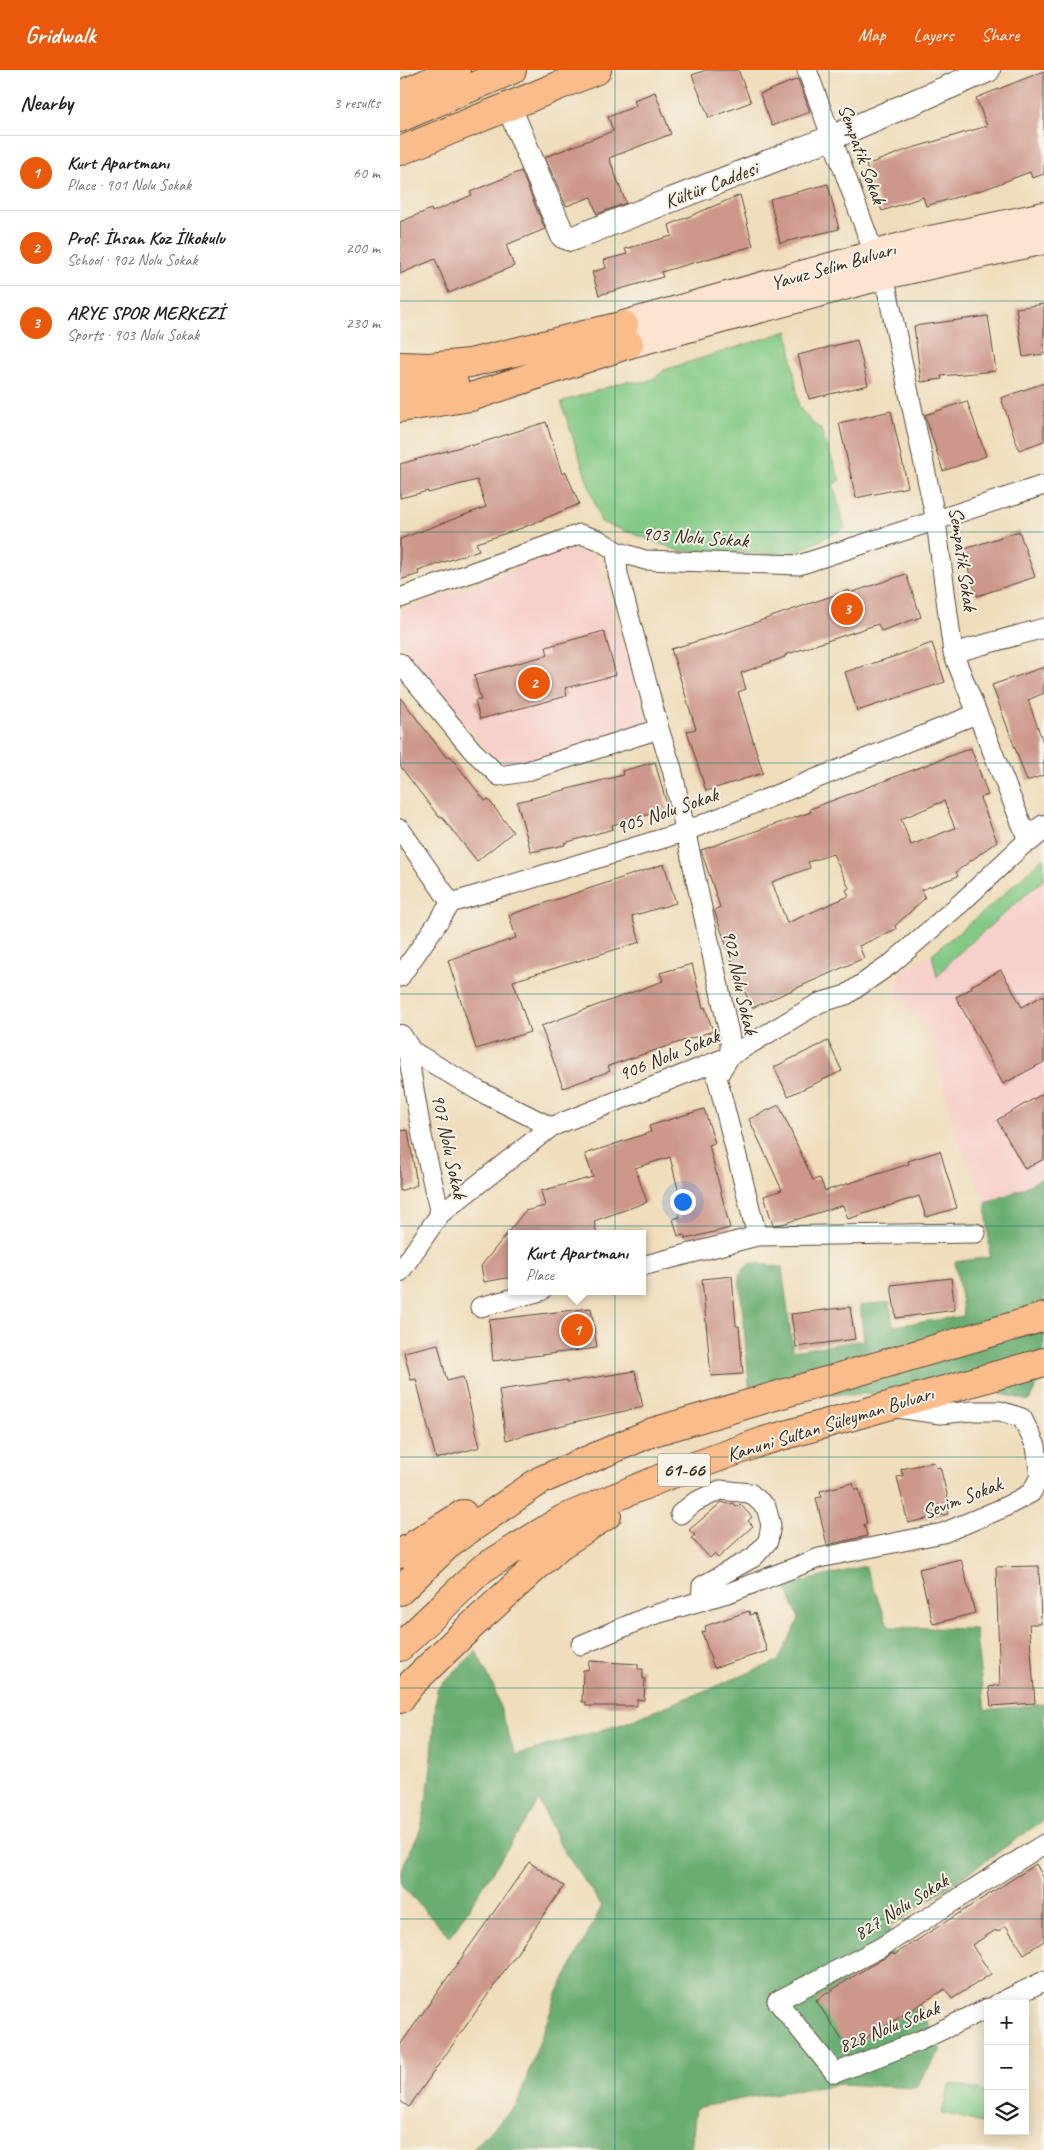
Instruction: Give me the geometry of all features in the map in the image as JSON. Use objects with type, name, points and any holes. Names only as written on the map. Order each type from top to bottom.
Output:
[{"type":"main road","points":[[400,95],[456,70]]},
{"type":"main road","points":[[400,118],[512,70]]},
{"type":"main road","points":[[400,151],[598,70]]},
{"type":"main road","name":"Yavuz Selim Bulvarı","points":[[878,265],[912,244],[1044,216]]},
{"type":"main road","name":"Yavuz Selim Bulvarı","points":[[623,332],[878,265],[1044,240]]},
{"type":"main road","points":[[400,348],[430,350],[474,348],[623,332]]},
{"type":"main road","points":[[400,366],[429,367],[470,363],[623,332]]},
{"type":"main road","points":[[400,386],[434,386],[476,380],[623,332]]},
{"type":"main road","points":[[400,408],[471,397],[623,332]]},
{"type":"main road","name":"Kanuni Sultan Süleyman Bulvarı","points":[[400,1591],[451,1542],[541,1480],[653,1432],[1044,1316]]},
{"type":"main road","name":"Kanuni Sultan Süleyman Bulvarı","points":[[400,1647],[482,1569],[563,1519],[664,1477],[764,1441],[1044,1362]]},
{"type":"main road","name":"61-66","points":[[1008,1372],[1044,1368]]},
{"type":"main road","name":"61-66","points":[[400,1554],[515,1481],[589,1444],[670,1420],[755,1402]]},
{"type":"main road","name":"61-66","points":[[400,1699],[410,1685],[455,1641],[559,1546],[664,1477]]},
{"type":"street","name":"Sempatik Sokak","points":[[807,70],[833,137],[878,265],[936,521],[953,653],[976,714],[1036,833]]},
{"type":"street","name":"Kültür Caddesi","points":[[509,107],[563,236],[571,239],[833,137],[988,70]]},
{"type":"street","name":"903 Nolu Sokak","points":[[400,598],[580,534],[599,540],[616,551],[645,560],[799,565],[1044,485]]},
{"type":"street","name":"902 Nolu Sokak","points":[[616,551],[618,574],[659,729],[672,769],[684,832],[730,1038],[730,1056],[717,1077],[758,1236]]},
{"type":"street","points":[[953,653],[1044,628]]},
{"type":"street","points":[[400,662],[472,750],[499,776],[524,772],[659,729]]},
{"type":"street","name":"905 Nolu Sokak","points":[[451,902],[684,832],[976,714]]},
{"type":"street","points":[[400,830],[451,902],[400,976]]},
{"type":"street","name":"906 Nolu Sokak","points":[[440,1214],[551,1127],[730,1056],[819,1003],[846,995],[890,964],[962,902],[1036,833]]},
{"type":"street","points":[[403,1043],[479,1091],[551,1127]]},
{"type":"street","name":"907 Nolu Sokak","points":[[400,1272],[440,1214],[403,1043]]},
{"type":"street","points":[[646,1265],[758,1236],[976,1234]]},
{"type":"street","points":[[480,1307],[525,1295]]},
{"type":"street","name":"Sevim Sokak","points":[[581,1645],[650,1616],[731,1592],[819,1558],[943,1533],[1003,1508],[1031,1493],[1040,1477],[1036,1446],[1022,1418],[1000,1412],[972,1410],[940,1414],[889,1406]]},
{"type":"street","points":[[680,1514],[696,1502],[720,1490],[750,1493],[766,1507],[772,1525],[768,1541],[754,1557],[702,1586],[701,1601]]},
{"type":"street","name":"827 Nolu Sokak","points":[[777,2001],[880,1948],[1044,1844]]},
{"type":"street","points":[[1005,2000],[1044,1981]]},
{"type":"street","name":"828 Nolu Sokak","points":[[777,2001],[835,2073],[919,2041],[984,2010]]},
{"type":"shaded area","points":[[567,550],[597,556],[647,724],[521,763],[501,767],[400,643],[400,612]]},
{"type":"shaded area","points":[[1044,857],[1044,1177],[1022,1189],[986,1203],[954,1131],[940,1068],[925,1025],[896,996],[902,971],[932,954],[992,905]]},
{"type":"green space","points":[[788,331],[799,407],[812,423],[820,428],[840,480],[833,484],[845,528],[790,555],[677,550],[601,522],[561,402],[627,381],[637,383],[647,381],[656,377],[664,370]]},
{"type":"green space","points":[[1044,857],[1044,879],[953,958],[937,977],[932,954],[992,905]]},
{"type":"green space","points":[[1044,1177],[1044,1370],[1029,1401],[980,1388],[854,1395],[750,1393],[739,1274],[750,1263],[782,1267],[793,1351],[864,1340],[860,1305],[890,1302],[893,1326],[964,1316],[955,1262],[990,1257],[986,1203],[1022,1189]]},
{"type":"green space","points":[[865,1566],[889,1627],[975,1629],[985,1710],[1044,1704],[1044,1820],[889,1928],[891,1949],[941,2050],[915,2088],[842,2084],[757,2096],[696,2108],[691,2150],[472,2150],[517,2104],[557,1994],[602,1906],[561,1847],[539,1800],[450,1937],[400,1884],[403,1868],[422,1823],[430,1773],[437,1689],[476,1651],[494,1688],[515,1755],[622,1724],[778,1661],[799,1619],[785,1586]]},
{"type":"green space","points":[[950,2083],[984,2092],[984,2123],[942,2113]]},
{"type":"building","points":[[706,70],[738,70],[751,102],[709,118],[692,75]]},
{"type":"building","points":[[1044,71],[1044,174],[1032,178],[1030,172],[985,189],[926,206],[923,197],[882,211],[866,165],[909,149],[987,126],[976,98]]},
{"type":"building","points":[[798,79],[810,112],[772,126],[760,94]]},
{"type":"building","points":[[655,92],[671,134],[609,158],[626,203],[597,214],[591,197],[566,206],[545,157],[613,131],[608,117],[636,106],[634,100]]},
{"type":"building","points":[[521,171],[545,229],[506,245],[514,266],[449,293],[435,259],[400,274],[400,222],[431,209],[432,212],[472,195],[470,192]]},
{"type":"building","points":[[828,184],[839,229],[780,243],[770,199]]},
{"type":"building","points":[[740,195],[753,246],[661,272],[663,277],[599,295],[592,272],[606,268],[604,260],[627,254],[625,249],[672,236],[669,225]]},
{"type":"building","points":[[1044,304],[1044,354],[1023,357],[1016,308]]},
{"type":"building","points":[[988,316],[996,371],[941,376],[942,379],[921,382],[914,326]]},
{"type":"building","points":[[857,340],[868,385],[809,399],[798,355]]},
{"type":"building","points":[[1044,383],[1044,441],[1019,450],[1001,398]]},
{"type":"building","points":[[967,401],[986,456],[943,471],[925,415]]},
{"type":"building","points":[[891,411],[908,487],[856,498],[839,423]]},
{"type":"building","points":[[546,422],[562,474],[566,472],[579,504],[522,528],[476,543],[479,550],[418,571],[419,574],[400,580],[400,539],[486,507],[477,480],[428,493],[428,491],[400,498],[400,464],[471,444],[471,446]]},
{"type":"building","points":[[1019,531],[1035,577],[977,596],[962,550]]},
{"type":"building","points":[[906,574],[921,617],[881,631],[878,624],[785,655],[785,657],[741,673],[746,689],[738,692],[763,773],[706,791],[687,731],[696,729],[671,649],[728,632],[849,590],[850,593]]},
{"type":"building","points":[[604,631],[616,675],[565,688],[567,696],[480,719],[475,701],[481,700],[474,675],[548,655],[546,647]]},
{"type":"building","points":[[932,643],[945,682],[857,711],[845,672]]},
{"type":"building","points":[[1044,667],[1044,693],[1028,700],[1044,745],[1044,775],[1027,781],[992,685]]},
{"type":"building","points":[[400,697],[447,758],[450,756],[485,801],[488,799],[513,832],[477,861],[441,816],[439,817],[400,766]]},
{"type":"building","points":[[971,748],[988,795],[980,798],[997,841],[956,872],[958,876],[921,890],[925,898],[895,926],[896,929],[859,946],[864,958],[752,1008],[733,964],[714,910],[720,907],[701,850],[811,812],[810,809]],"holes":[[[944,801],[955,828],[911,845],[901,819]],[[833,854],[849,888],[846,890],[849,896],[787,923],[772,882],[810,868],[808,862]]]},
{"type":"building","points":[[655,762],[668,809],[612,825],[613,829],[564,843],[565,845],[531,852],[517,802],[623,775],[622,771]]},
{"type":"building","points":[[664,864],[676,903],[632,916],[640,942],[513,981],[530,1032],[476,1049],[448,960],[516,938],[509,915]]},
{"type":"building","points":[[692,964],[703,1008],[705,1007],[713,1031],[608,1066],[610,1071],[563,1088],[541,1026],[663,981],[660,973]]},
{"type":"building","points":[[1001,970],[1022,1007],[1044,995],[1044,1062],[1003,1084],[956,997],[972,988],[971,986]]},
{"type":"building","points":[[828,1041],[842,1071],[788,1096],[774,1067]]},
{"type":"building","points":[[1044,1093],[1044,1159],[1025,1169],[997,1120]]},
{"type":"building","points":[[779,1105],[813,1180],[820,1178],[825,1191],[909,1164],[908,1161],[940,1151],[957,1208],[926,1217],[919,1196],[848,1219],[843,1205],[782,1224],[773,1225],[764,1196],[782,1190],[749,1119]]},
{"type":"building","points":[[704,1109],[715,1143],[709,1145],[730,1228],[686,1239],[685,1235],[678,1236],[673,1219],[680,1217],[675,1198],[680,1197],[670,1157],[635,1168],[647,1202],[594,1221],[596,1230],[510,1230],[525,1211],[545,1206],[541,1191],[593,1177],[585,1154],[651,1132],[649,1126]]},
{"type":"building","points":[[408,1130],[417,1185],[400,1191],[400,1131]]},
{"type":"building","points":[[508,1232],[508,1278],[484,1282],[481,1266]]},
{"type":"building","points":[[732,1276],[736,1326],[739,1326],[743,1374],[711,1376],[702,1279]]},
{"type":"building","points":[[951,1278],[955,1310],[896,1318],[891,1285]]},
{"type":"building","points":[[850,1307],[855,1339],[796,1347],[791,1314]]},
{"type":"building","points":[[591,1308],[597,1348],[493,1361],[489,1320]]},
{"type":"building","points":[[438,1344],[447,1381],[463,1377],[480,1447],[436,1459],[416,1379],[411,1380],[404,1352]]},
{"type":"building","points":[[635,1371],[643,1407],[574,1422],[506,1440],[499,1390]]},
{"type":"building","points":[[934,1462],[936,1468],[940,1467],[949,1502],[945,1503],[948,1514],[908,1523],[897,1477],[903,1476],[901,1469]]},
{"type":"building","points":[[853,1483],[855,1490],[859,1489],[867,1524],[864,1524],[867,1536],[827,1545],[816,1498],[822,1497],[820,1491]]},
{"type":"building","points":[[722,1502],[734,1503],[737,1507],[740,1504],[752,1517],[748,1521],[753,1526],[718,1558],[714,1554],[710,1558],[691,1538],[695,1535],[689,1530]]},
{"type":"building","points":[[961,1559],[975,1613],[933,1624],[919,1569]]},
{"type":"building","points":[[1039,1566],[1041,1624],[1029,1624],[1035,1703],[991,1706],[989,1687],[1000,1685],[996,1567]]},
{"type":"building","points":[[749,1611],[750,1615],[755,1613],[767,1651],[714,1668],[702,1632],[706,1631],[705,1626]]},
{"type":"building","points":[[589,1661],[638,1664],[638,1669],[643,1669],[643,1679],[645,1679],[644,1700],[637,1699],[637,1706],[586,1706],[586,1702],[582,1702],[583,1670],[588,1670]]},
{"type":"building","points":[[529,1862],[564,1886],[409,2107],[400,2101],[400,2045]]},
{"type":"building","points":[[1036,1864],[1044,1878],[1044,1941],[1024,1954],[1006,1926],[997,1932],[996,1930],[972,1945],[991,1974],[952,1999],[945,1989],[848,2049],[816,2000],[870,1966],[893,1953],[894,1955]]},
{"type":"place","name":"ARYE SPOR MERKEZİ","points":[[847,609]]},
{"type":"place","name":"Prof. İhsan Koz İlkokulu","points":[[534,683]]},
{"type":"place","name":"Kurt Apartmanı","points":[[577,1330]]}]
